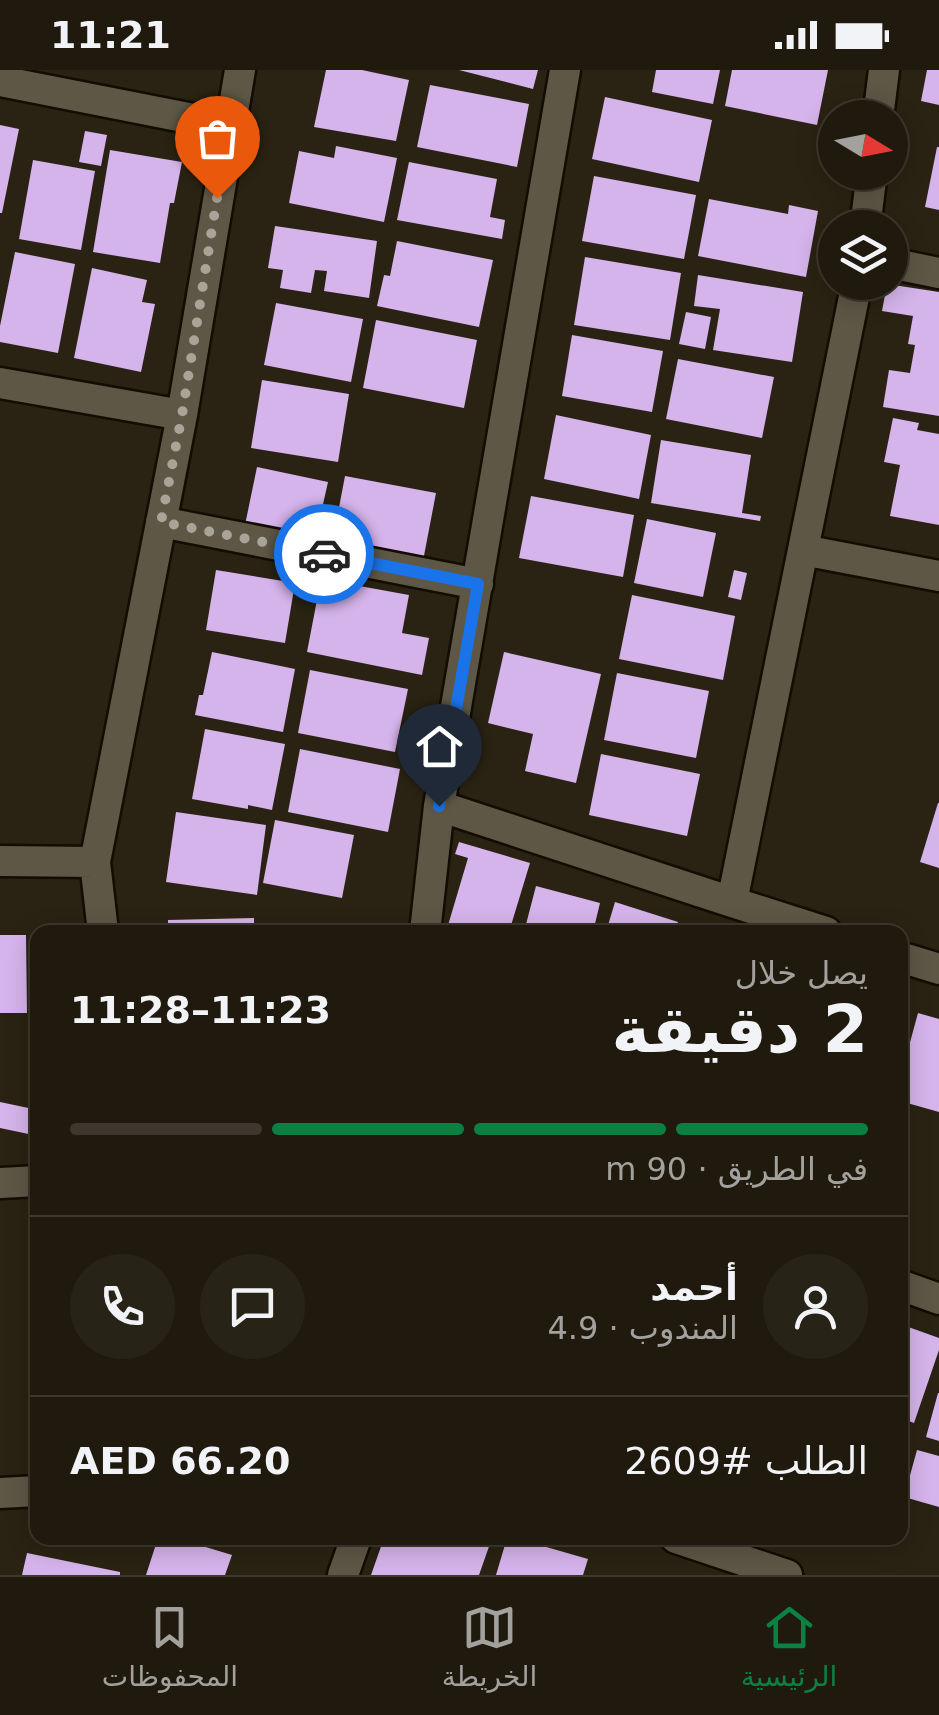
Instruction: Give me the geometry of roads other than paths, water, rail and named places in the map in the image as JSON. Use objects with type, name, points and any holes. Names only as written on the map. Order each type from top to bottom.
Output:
[{"type":"street","points":[[101,925],[96,862],[182,415],[240,70]]},
{"type":"street","points":[[426,925],[439,806],[566,70]]},
{"type":"street","points":[[880,100],[884,70]]},
{"type":"street","points":[[0,81],[229,126]]},
{"type":"street","points":[[908,267],[939,273]]},
{"type":"street","points":[[732,902],[853,300]]},
{"type":"street","points":[[0,382],[182,415]]},
{"type":"street","points":[[161,522],[478,584]]},
{"type":"street","points":[[803,550],[939,576]]},
{"type":"street","points":[[439,806],[804,925]]},
{"type":"street","points":[[0,862],[96,862]]},
{"type":"street","points":[[908,959],[939,969]]},
{"type":"street","points":[[0,1183],[30,1181]]},
{"type":"street","points":[[908,1289],[939,1299]]},
{"type":"street","points":[[0,1493],[30,1491]]},
{"type":"street","points":[[343,1575],[354,1545]]},
{"type":"street","points":[[697,1545],[786,1575]]}]
